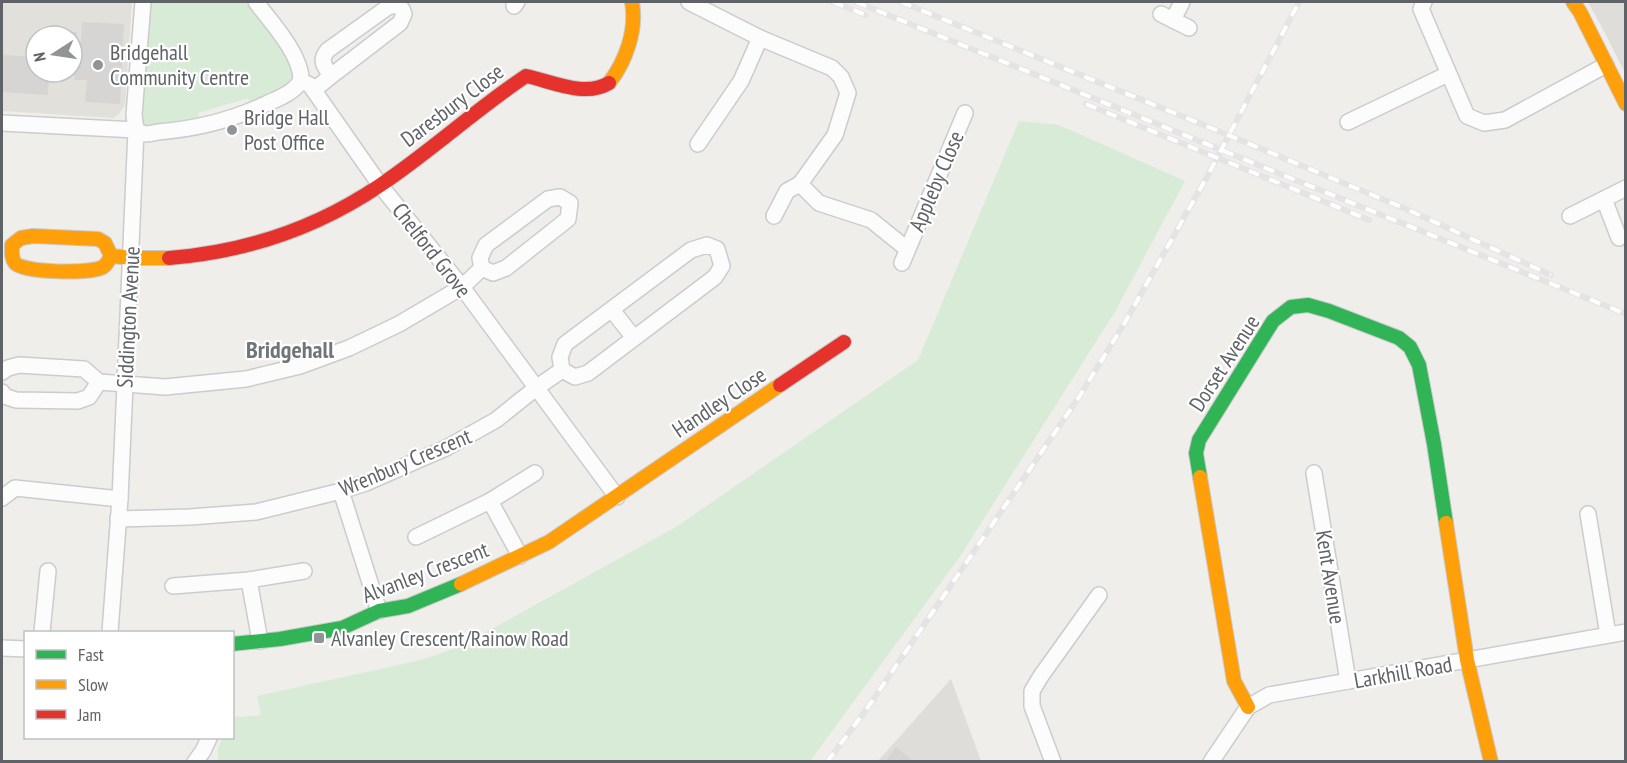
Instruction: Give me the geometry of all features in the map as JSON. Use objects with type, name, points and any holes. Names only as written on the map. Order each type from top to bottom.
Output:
[{"type":"street","name":"Siddington Avenue","points":[[110,631],[120,499],[136,130],[135,107],[143,2]]},
{"type":"street","points":[[2,123],[136,130],[143,134],[168,132],[228,119],[279,99],[301,81],[299,63],[256,2]]},
{"type":"street","name":"Daresbury Close","points":[[111,256],[131,259],[173,258],[221,252],[262,243],[301,229],[337,212],[380,185],[526,76],[582,88],[595,88],[607,84],[625,56],[632,32],[634,14],[632,2]]},
{"type":"street","points":[[689,2],[760,38],[832,68],[841,76],[848,93],[835,135],[800,184],[787,191],[774,216]]},
{"type":"street","points":[[1182,2],[1167,17],[1189,28]]},
{"type":"street","points":[[1424,2],[1421,9],[1467,116],[1484,123],[1505,120],[1606,65]]},
{"type":"street","points":[[1573,2],[1626,104]]},
{"type":"street","points":[[314,90],[400,23],[404,14],[402,9],[397,5],[388,7],[328,50],[322,61],[331,76]]},
{"type":"street","points":[[698,144],[741,81],[760,38]]},
{"type":"street","points":[[1347,122],[1448,74]]},
{"type":"street","name":"Chelford Grove","points":[[301,81],[310,85],[314,90],[380,185],[462,287],[617,497]]},
{"type":"street","name":"Appleby Close","points":[[800,184],[819,203],[871,220],[904,256],[964,113]]},
{"type":"street","points":[[1570,216],[1626,188]]},
{"type":"street","points":[[560,197],[570,203],[568,219],[506,268],[493,273],[482,268],[480,258],[486,245],[532,210],[549,198],[560,197]]},
{"type":"street","points":[[1604,199],[1620,238]]},
{"type":"street","points":[[33,236],[98,239],[105,243],[111,256],[103,267],[92,271],[29,270],[17,266],[11,257],[12,245],[21,238],[33,236]]},
{"type":"street","points":[[707,245],[717,249],[722,266],[715,278],[634,338],[588,373],[575,377],[561,370],[560,357],[565,344],[691,250],[707,245]]},
{"type":"street","points":[[2,372],[19,365],[84,369],[99,382],[165,387],[246,379],[300,366],[349,348],[399,324],[462,287],[482,268]]},
{"type":"street","name":"Dorset Avenue","points":[[1248,707],[1234,681],[1196,453],[1199,440],[1273,321],[1291,307],[1308,305],[1329,310],[1399,338],[1410,347],[1419,365],[1434,444],[1467,660],[1491,762]]},
{"type":"street","points":[[612,310],[634,338]]},
{"type":"street","name":"Handley Close","points":[[617,497],[844,342]]},
{"type":"street","name":"Wrenbury Crescent","points":[[118,519],[190,518],[256,512],[366,483],[446,448],[496,420],[561,370]]},
{"type":"street","points":[[2,392],[4,396],[16,400],[78,401],[89,397],[99,382]]},
{"type":"street","name":"Kent Avenue","points":[[1314,472],[1348,681]]},
{"type":"street","points":[[416,537],[490,501],[535,473]]},
{"type":"street","points":[[2,498],[15,488],[120,499]]},
{"type":"street","points":[[341,491],[379,611]]},
{"type":"street","name":"Alvanley Crescent","points":[[234,644],[342,628],[379,611],[408,606],[469,581],[549,542],[617,497]]},
{"type":"street","points":[[490,501],[520,556]]},
{"type":"street","points":[[1588,514],[1608,635]]},
{"type":"street","points":[[42,631],[48,571]]},
{"type":"street","points":[[173,586],[249,580],[304,571]]},
{"type":"street","points":[[249,580],[260,641]]},
{"type":"street","points":[[1053,762],[1032,706],[1032,691],[1099,595]]},
{"type":"street","name":"Larkhill Road","points":[[1248,707],[1269,695],[1626,632]]},
{"type":"street","points":[[2,648],[24,649]]},
{"type":"street","points":[[1211,762],[1248,707]]},
{"type":"street","points":[[195,762],[209,739]]},
{"type":"shaded area","points":[[2,2],[132,2],[125,105],[113,118],[2,111]]},
{"type":"shaded area","points":[[1588,2],[1625,2],[1625,73],[1606,35]]},
{"type":"shaded area","points":[[951,679],[981,761],[878,761]]},
{"type":"green space","points":[[149,2],[245,2],[292,63],[294,78],[292,83],[251,106],[248,98],[198,113],[201,121],[143,128],[139,108],[142,106]]},
{"type":"green space","points":[[1019,121],[1059,125],[1185,181],[1116,310],[959,558],[810,761],[218,761],[218,749],[222,739],[234,739],[234,716],[261,715],[257,696],[421,660],[459,647],[676,527],[918,360]]},
{"type":"building","name":"Bridgehall Community Centre","points":[[82,22],[124,24],[120,104],[85,102],[87,80],[84,80],[84,24]]},
{"type":"building","points":[[2,55],[24,56],[24,84],[48,84],[48,95],[2,92]]},
{"type":"building","points":[[896,747],[914,762],[885,762]]},
{"type":"railway","points":[[833,2],[866,15]]},
{"type":"railway","points":[[856,2],[1626,314]]},
{"type":"railway","points":[[901,2],[1406,209],[1551,275]]},
{"type":"railway","points":[[827,762],[866,710],[1079,397],[1124,324],[1208,175],[1299,2]]},
{"type":"railway","points":[[1086,104],[1369,220]]},
{"type":"traffic: fast","points":[[1200,477],[1196,453],[1199,440],[1273,321],[1291,307],[1308,305],[1399,338],[1410,347],[1419,365],[1446,523]]},
{"type":"traffic: fast","points":[[234,644],[280,639],[342,628],[379,611],[408,606],[461,584]]},
{"type":"traffic: slow","points":[[609,83],[629,45],[633,23],[632,2]]},
{"type":"traffic: slow","points":[[1573,2],[1626,104]]},
{"type":"traffic: slow","points":[[111,256],[104,266],[96,269],[43,271],[15,263],[12,257],[12,245],[21,238],[33,236],[98,239],[105,243],[111,256],[169,258]]},
{"type":"traffic: slow","points":[[461,584],[549,542],[780,385]]},
{"type":"traffic: slow","points":[[1200,477],[1234,681],[1248,707]]},
{"type":"traffic: slow","points":[[1446,523],[1467,660],[1491,762]]},
{"type":"traffic: jam","points":[[169,258],[252,244],[330,215],[398,173],[526,76],[579,89],[600,87],[609,83]]},
{"type":"traffic: jam","points":[[780,385],[844,342]]},
{"type":"place","name":"Bridgehall Community Centre","points":[[98,65]]},
{"type":"place","name":"Bridge Hall Post Office","points":[[232,130]]},
{"type":"place","name":"Alvanley Crescent/Rainow Road","points":[[319,638]]},
{"type":"district","name":"Bridgehall","points":[[290,349]]}]
